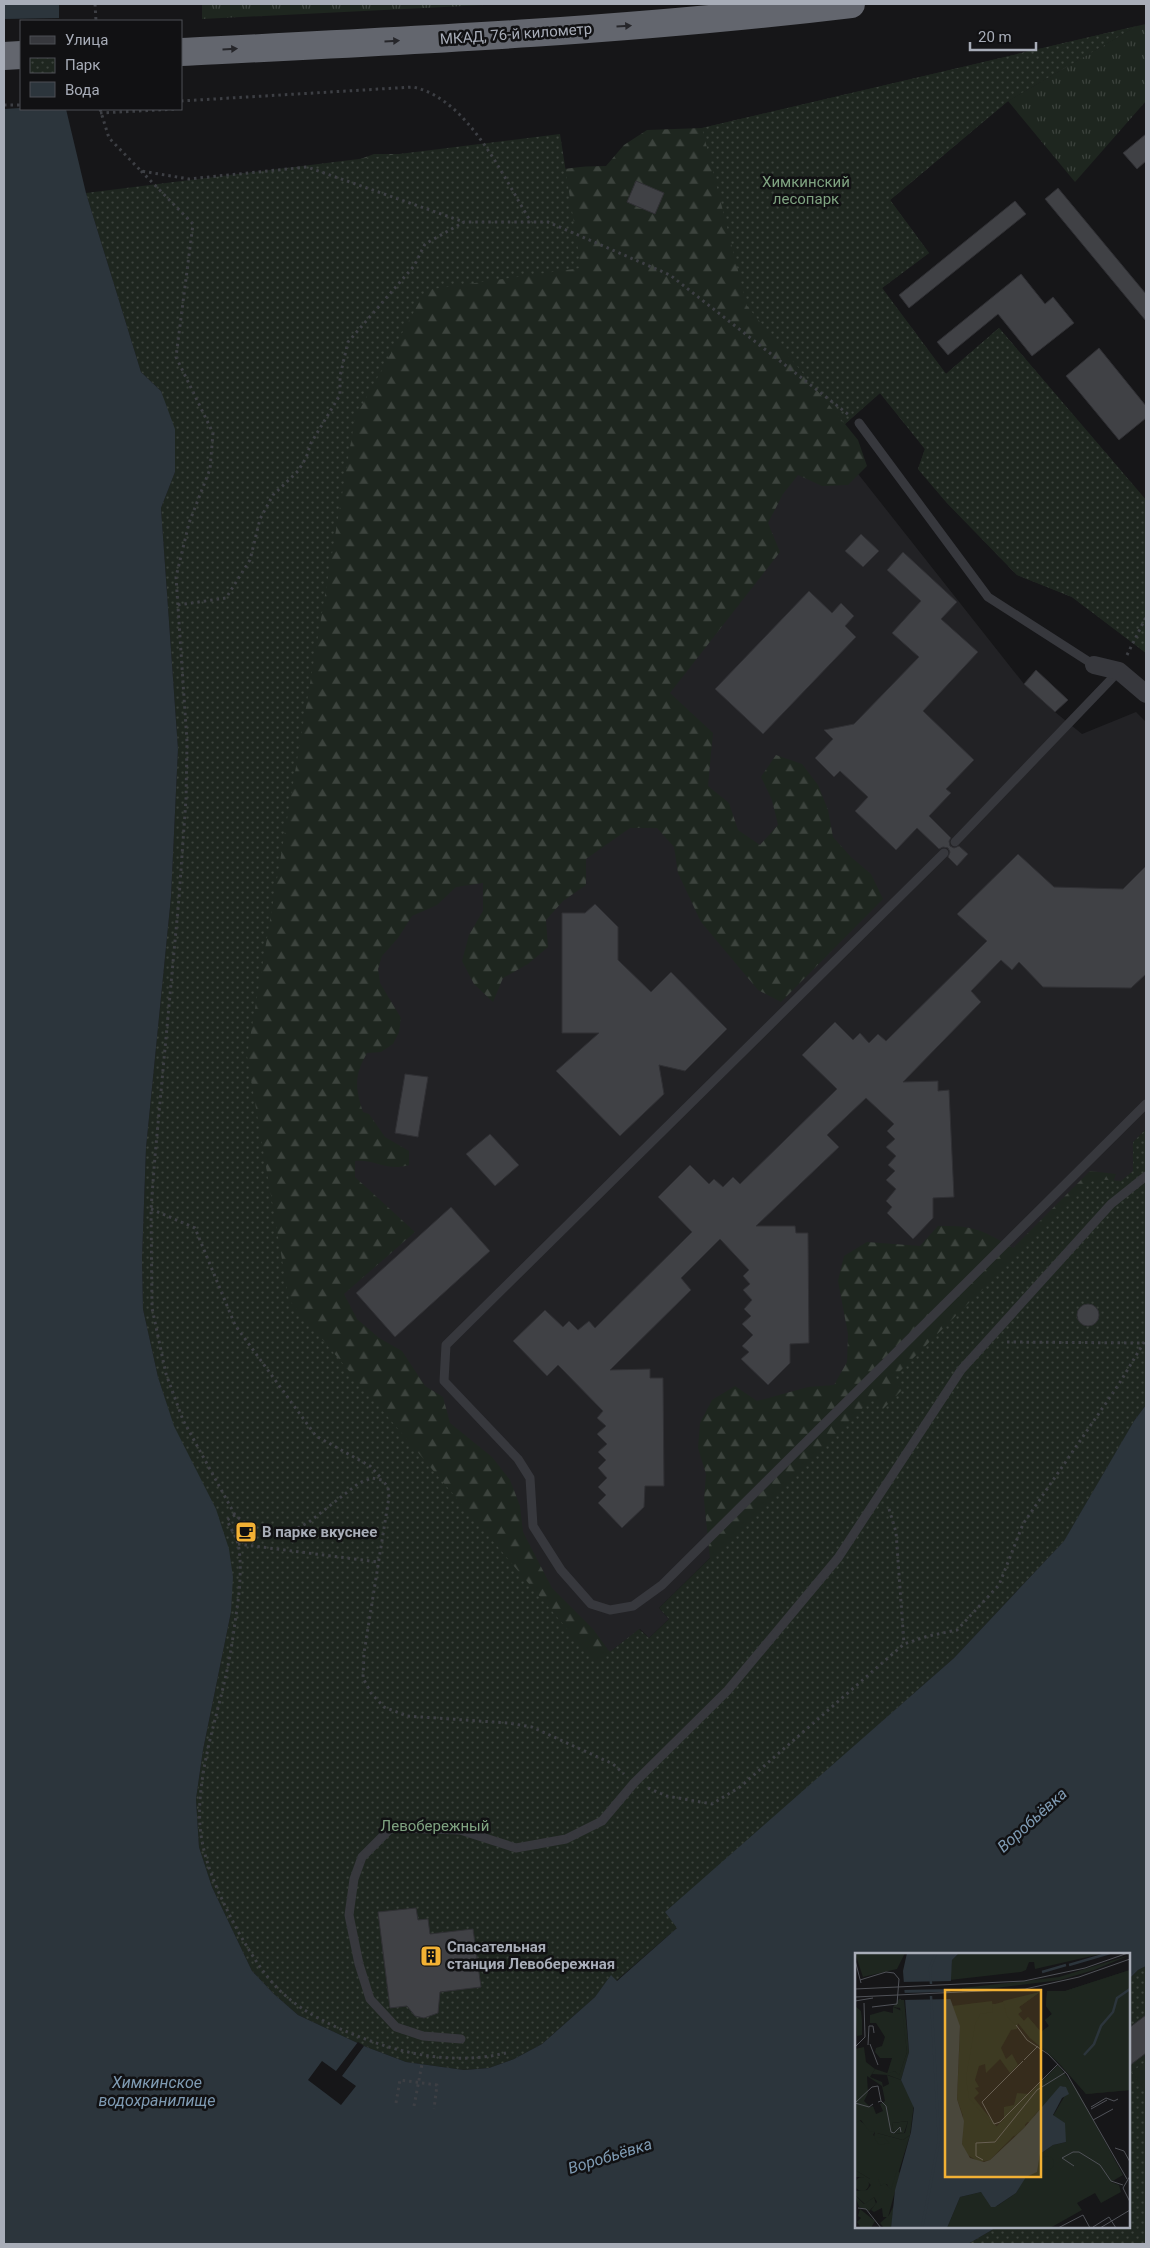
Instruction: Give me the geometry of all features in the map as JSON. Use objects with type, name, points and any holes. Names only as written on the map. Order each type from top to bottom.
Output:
[{"type":"highway","name":"МКАД, 76-й километр","points":[[182,52],[501,36],[734,18],[851,4]]},
{"type":"highway","points":[[4,56],[20,55]]},
{"type":"street","points":[[1094,665],[1119,671],[1146,694]]},
{"type":"lane","points":[[859,423],[988,597],[1094,665]]},
{"type":"lane","points":[[955,842],[1119,671]]},
{"type":"lane","points":[[944,853],[446,1345],[444,1382],[518,1459],[530,1478],[533,1526],[561,1570],[591,1604],[610,1610],[633,1606],[662,1585],[1146,1104]]},
{"type":"lane","points":[[461,2039],[423,2036],[396,2026],[370,1999],[359,1964],[349,1915],[354,1879],[362,1857],[391,1828],[460,1830],[516,1848],[566,1839],[602,1821],[634,1783],[728,1690],[838,1558],[961,1370],[1111,1204],[1146,1176]]},
{"type":"path","points":[[96,4],[96,20]]},
{"type":"path","points":[[182,101],[413,86],[426,90],[457,112],[485,146],[531,222]]},
{"type":"path","points":[[4,105],[20,105]]},
{"type":"path","points":[[138,110],[100,111],[110,138],[193,224],[176,357],[212,433],[210,469],[188,523],[176,577],[188,742],[179,898],[152,1210],[152,1308],[166,1374],[183,1420],[235,1515],[250,1527],[274,1534],[292,1530],[309,1522],[359,1483],[372,1478],[382,1480]]},
{"type":"path","points":[[141,171],[189,179],[307,167],[464,222],[548,222],[670,275],[859,423]]},
{"type":"path","points":[[178,605],[226,598],[250,560],[260,519],[273,495],[298,470],[306,458],[311,442],[340,395],[340,376],[348,342],[414,266],[425,244],[464,222]]},
{"type":"path","points":[[1119,671],[1146,617]]},
{"type":"path","points":[[152,1210],[195,1228],[235,1325],[316,1436],[370,1466],[388,1487],[390,1497],[366,1632],[363,1678],[371,1693],[384,1706],[407,1716],[508,1723],[532,1727],[613,1764],[634,1783],[667,1796],[712,1804],[740,1787],[904,1644],[928,1636],[957,1630],[999,1585],[1023,1524],[1119,1384],[1146,1339]]},
{"type":"path","points":[[986,1342],[1143,1343]]},
{"type":"path","points":[[883,1488],[896,1532],[904,1644]]},
{"type":"path","points":[[235,1515],[227,1520],[238,1544],[240,1589],[236,1621],[208,1752],[200,1803],[201,1835],[211,1872],[230,1916],[260,1969],[286,1998],[327,2022],[366,2040],[418,2054],[458,2059],[481,2059],[506,2053]]},
{"type":"path","points":[[238,1544],[378,1562]]},
{"type":"path","points":[[414,2106],[422,2064]]},
{"type":"path","points":[[396,2104],[400,2080],[418,2082],[437,2085],[434,2109]]},
{"type":"shaded area","points":[[355,418],[855,470],[1024,684],[1055,712],[1082,734],[1136,712],[1146,722],[1146,1129],[1133,1143],[1134,1171],[872,1399],[659,1608],[669,1619],[649,1638],[640,1629],[596,1663],[289,1300]]},
{"type":"green space","points":[[202,4],[504,4],[202,19]]},
{"type":"green space","points":[[1146,24],[1146,101],[1075,182],[1008,101],[1137,26]]},
{"type":"green space","points":[[1137,26],[1008,101],[890,200],[929,253],[882,288],[946,374],[999,328],[1146,500],[1146,653],[1072,597],[1017,575],[947,503],[918,469],[925,449],[880,393],[845,424],[858,440],[867,466],[848,485],[822,486],[798,475],[783,494],[768,523],[780,552],[670,693],[713,733],[708,786],[729,803],[738,830],[760,845],[778,825],[772,800],[761,777],[776,755],[802,764],[818,785],[828,810],[833,837],[851,857],[871,874],[883,899],[781,1002],[758,990],[701,922],[678,873],[674,847],[657,828],[630,828],[586,859],[586,885],[563,901],[546,920],[548,947],[528,964],[503,978],[493,1002],[474,984],[462,961],[469,935],[483,911],[483,883],[456,887],[437,905],[412,916],[398,938],[382,956],[378,969],[380,983],[401,1018],[399,1032],[393,1044],[381,1052],[367,1053],[360,1068],[357,1082],[358,1095],[363,1112],[369,1114],[385,1137],[409,1151],[409,1165],[394,1167],[355,1161],[355,1177],[415,1232],[344,1294],[357,1319],[379,1338],[402,1351],[425,1386],[443,1397],[450,1423],[492,1457],[510,1480],[520,1506],[523,1532],[552,1588],[593,1629],[609,1651],[634,1659],[658,1648],[678,1630],[682,1603],[701,1584],[710,1559],[704,1500],[706,1474],[698,1448],[700,1423],[712,1400],[735,1386],[757,1401],[808,1387],[834,1385],[847,1362],[848,1334],[838,1281],[844,1256],[867,1242],[920,1246],[938,1226],[960,1226],[985,1233],[1013,1248],[1090,1171],[1116,1174],[1109,1192],[1069,1234],[1064,1251],[1085,1283],[1088,1296],[1072,1303],[1070,1325],[1090,1337],[1095,1350],[1108,1353],[1116,1364],[1106,1390],[1134,1421],[1064,1541],[1016,1591],[992,1581],[966,1580],[953,1597],[948,1609],[951,1622],[960,1641],[842,1753],[822,1751],[798,1731],[785,1734],[776,1743],[775,1758],[791,1795],[689,1882],[672,1888],[658,1887],[648,1894],[646,1907],[639,1919],[595,1950],[570,1959],[547,1973],[538,1982],[516,2017],[505,2027],[492,2023],[484,2012],[483,1999],[495,1961],[502,1950],[523,1958],[544,1949],[542,1937],[531,1926],[480,1912],[454,1909],[431,1897],[404,1897],[378,1903],[361,1892],[361,1885],[374,1862],[377,1836],[358,1841],[337,1878],[327,1911],[326,1927],[326,1945],[335,1986],[327,1994],[314,1991],[295,1968],[278,1938],[271,1922],[266,1896],[258,1885],[227,1860],[215,1835],[213,1822],[213,1808],[220,1781],[234,1758],[223,1750],[231,1692],[254,1598],[262,1573],[278,1552],[281,1526],[252,1512],[228,1486],[204,1439],[196,1414],[190,1362],[181,1336],[171,1272],[172,1190],[184,1078],[202,857],[218,806],[214,754],[214,699],[197,680],[183,594],[181,560],[186,534],[173,483],[184,458],[189,433],[178,409],[185,383],[187,357],[175,332],[151,321],[126,313],[96,206],[112,193],[138,189],[165,192],[190,187],[299,183],[325,178],[347,164],[374,154],[401,154],[426,165],[451,153],[478,156],[527,178],[566,169],[606,166],[624,145],[647,130],[702,128]]},
{"type":"green space","name":"Химкинский лесопарк","points":[[1137,26],[1008,101],[890,200],[929,253],[882,288],[946,374],[999,328],[1146,500],[1146,653],[1072,597],[1017,575],[947,503],[918,469],[925,449],[880,393],[845,424],[747,306],[702,128]]},
{"type":"green space","name":"Левобережный","points":[[560,134],[581,268],[426,290],[355,418],[247,1056],[289,1300],[596,1663],[639,1629],[649,1638],[669,1619],[659,1608],[872,1399],[883,1409],[902,1390],[892,1379],[1094,1179],[1121,1181],[1133,1171],[1133,1142],[1146,1129],[1146,1405],[1134,1421],[1064,1541],[954,1658],[666,1913],[678,1927],[616,1981],[611,1976],[595,1997],[542,2044],[514,2059],[489,2068],[464,2070],[406,2062],[364,2046],[298,2015],[252,1971],[212,1887],[199,1847],[196,1799],[203,1750],[231,1612],[158,1377],[143,1309],[142,1259],[146,1148],[171,897],[178,749],[161,508],[175,472],[161,391],[141,372],[86,193]]},
{"type":"green space","points":[[1146,1966],[1146,2244],[968,2244],[995,2228],[1130,2228],[1130,1978],[1138,1970]]},
{"type":"green space","points":[[1146,2061],[1146,2092],[1132,2072]]},
{"type":"water","name":"Химкинское водохранилище","points":[[4,4],[59,4],[59,20],[20,20],[20,110],[66,110],[86,193],[141,372],[161,391],[175,429],[175,472],[161,508],[178,749],[171,897],[146,1148],[142,1259],[143,1309],[158,1377],[174,1426],[216,1509],[229,1549],[233,1577],[231,1612],[203,1750],[196,1799],[199,1847],[212,1887],[252,1971],[298,2015],[364,2046],[406,2062],[464,2070],[489,2068],[514,2059],[542,2044],[595,1997],[611,1975],[617,1981],[677,1928],[665,1912],[954,1658],[1064,1541],[1134,1421],[1146,1405],[1146,1966],[1138,1970],[1130,1978],[1130,1953],[855,1953],[855,2228],[995,2228],[968,2244],[4,2244]]},
{"type":"pier","points":[[62,18],[62,20],[20,20],[20,108],[4,109],[4,19]]},
{"type":"pier","points":[[358,2042],[364,2046],[342,2076],[356,2086],[341,2105],[308,2080],[322,2061],[336,2071]]},
{"type":"building","points":[[1146,134],[1146,161],[1137,169],[1123,153]]},
{"type":"building","points":[[636,181],[664,193],[655,214],[627,202]]},
{"type":"building","points":[[1058,188],[1146,294],[1146,321],[1045,199]]},
{"type":"building","points":[[1015,201],[1026,214],[909,308],[899,295]]},
{"type":"building","points":[[1021,274],[1045,304],[1053,297],[1074,323],[1032,356],[998,314],[948,355],[937,342]]},
{"type":"building","points":[[1099,348],[1146,406],[1146,418],[1119,440],[1066,376]]},
{"type":"building","points":[[861,534],[879,551],[863,567],[845,551]]},
{"type":"building","points":[[903,552],[957,602],[941,619],[978,652],[923,711],[974,760],[946,789],[951,793],[929,816],[951,838],[949,841],[950,846],[954,848],[959,846],[968,854],[957,866],[948,857],[950,852],[948,848],[943,847],[939,849],[917,828],[896,850],[855,811],[868,797],[840,771],[834,777],[815,758],[833,739],[824,730],[854,724],[919,657],[892,633],[921,601],[887,570]]},
{"type":"building","points":[[809,591],[832,613],[841,603],[854,616],[845,626],[856,637],[763,734],[715,689]]},
{"type":"building","points":[[1036,670],[1068,700],[1055,712],[1024,684]]},
{"type":"building","points":[[1018,854],[1054,887],[1123,889],[1146,866],[1146,974],[1131,988],[1043,987],[1019,962],[1012,970],[1001,960],[971,991],[981,1002],[903,1082],[938,1081],[938,1091],[949,1090],[954,1197],[933,1198],[933,1218],[913,1239],[887,1213],[892,1207],[886,1201],[896,1189],[886,1180],[895,1171],[888,1165],[896,1156],[886,1147],[895,1139],[887,1131],[894,1124],[866,1098],[827,1135],[839,1147],[756,1226],[795,1226],[796,1233],[808,1233],[809,1343],[790,1344],[790,1363],[768,1385],[741,1359],[749,1352],[742,1346],[753,1335],[742,1324],[751,1316],[744,1309],[752,1300],[743,1290],[750,1284],[743,1276],[749,1270],[720,1239],[681,1278],[691,1290],[610,1370],[650,1369],[650,1378],[663,1378],[664,1486],[645,1486],[644,1507],[622,1528],[598,1503],[606,1495],[598,1487],[607,1478],[598,1468],[606,1460],[598,1452],[607,1444],[597,1434],[606,1426],[597,1418],[603,1411],[558,1365],[547,1376],[513,1341],[545,1310],[563,1327],[569,1321],[578,1330],[589,1321],[595,1328],[692,1232],[658,1197],[690,1165],[709,1184],[714,1179],[723,1187],[733,1177],[740,1184],[837,1089],[802,1055],[835,1022],[853,1040],[860,1033],[869,1043],[878,1034],[886,1041],[987,941],[957,914]]},
{"type":"building","points":[[595,904],[618,927],[618,960],[651,992],[671,972],[727,1029],[685,1071],[659,1065],[664,1094],[620,1136],[556,1071],[599,1033],[562,1033],[562,913],[585,913]]},
{"type":"building","points":[[405,1074],[428,1077],[418,1137],[395,1133]]},
{"type":"building","points":[[490,1134],[519,1165],[495,1186],[466,1154]]},
{"type":"building","points":[[451,1207],[490,1251],[395,1337],[356,1293]]},
{"type":"building","points":[[1088,1304],[1096,1307],[1099,1315],[1096,1323],[1088,1326],[1080,1323],[1077,1315],[1080,1307]]},
{"type":"building","name":"Спасательная станция Левобережная","points":[[416,1908],[418,1920],[428,1919],[430,1934],[473,1929],[481,1987],[440,1992],[438,2013],[424,2018],[415,2016],[407,2006],[390,2008],[378,1912]]},
{"type":"building","points":[[1146,2015],[1146,2053],[1130,2065],[1130,2027]]},
{"type":"place","name":"В парке вкуснее","points":[[246,1532]]},
{"type":"place","name":"Спасательная станция Левобережная","points":[[431,1956]]},
{"type":"water label","name":"Воробьёвка","points":[[1032,1820]]},
{"type":"water label","name":"Воробьёвка","points":[[610,2156]]}]
